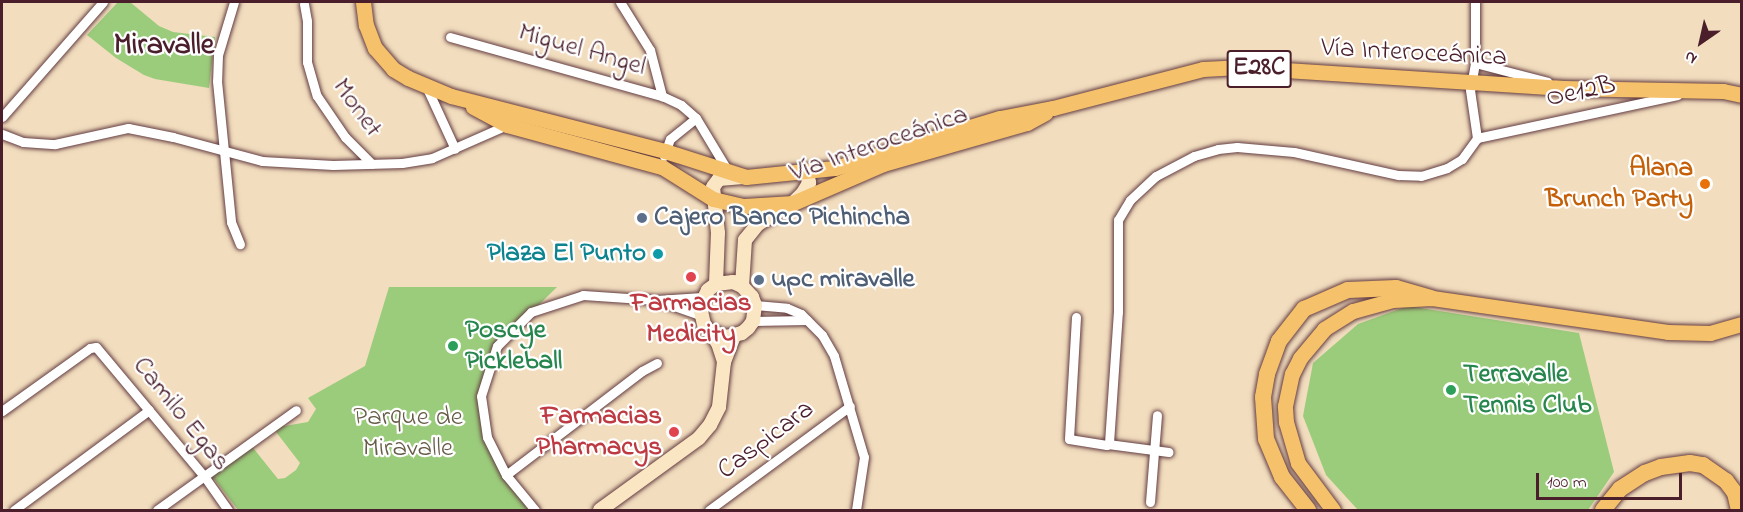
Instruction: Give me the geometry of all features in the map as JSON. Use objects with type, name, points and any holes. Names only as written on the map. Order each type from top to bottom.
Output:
[{"type":"highway","points":[[1308,510],[1282,477],[1266,439],[1263,397],[1267,374],[1279,341],[1304,309],[1325,297],[1348,290],[1364,287],[1396,288],[1432,298]]},
{"type":"highway","points":[[1603,510],[1620,489],[1645,473],[1661,467],[1690,463],[1716,472],[1726,481],[1735,493],[1739,510]]},
{"type":"main road","name":"Vía Interoceánica","points":[[363,2],[370,36],[382,59],[393,69],[507,125],[661,167],[713,200],[744,206],[793,203],[883,164],[1027,123],[1053,108]]},
{"type":"main road","name":"Vía Interoceánica","points":[[452,96],[665,151],[746,177],[835,168],[1021,112],[1053,108],[1203,69],[1239,67],[1563,88],[1694,91],[1742,95]]},
{"type":"main road","points":[[1333,510],[1309,480],[1291,445],[1285,406],[1292,374],[1311,342],[1337,318],[1373,303],[1432,298],[1668,332],[1710,333],[1742,324]]},
{"type":"street","points":[[2,117],[103,2]]},
{"type":"street","points":[[234,2],[218,56],[219,111],[231,222],[240,243]]},
{"type":"street","points":[[620,2],[650,50],[662,96]]},
{"type":"street","points":[[1108,444],[1118,312],[1118,220],[1130,200],[1156,176],[1194,156],[1218,149],[1237,147],[1294,152],[1398,175],[1421,176],[1447,168],[1462,159],[1476,138],[1470,81],[1475,63],[1475,2]]},
{"type":"street","name":"Monet","points":[[304,4],[307,21],[307,62],[316,96],[345,137],[372,164]]},
{"type":"street","name":"Miguel Angel","points":[[450,37],[662,96],[681,105],[696,118],[728,171]]},
{"type":"street","points":[[1475,63],[1531,76],[1563,88]]},
{"type":"street","points":[[426,86],[455,149]]},
{"type":"street","name":"Oe12B","points":[[1476,138],[1694,91]]},
{"type":"street","points":[[2,134],[23,142],[55,144],[128,128],[173,137],[224,153],[299,165],[372,164],[419,161],[455,149],[507,125],[535,117]]},
{"type":"street","points":[[661,167],[669,139],[696,118]]},
{"type":"street","points":[[742,286],[742,249],[750,232],[764,219],[793,203],[809,183],[807,172]]},
{"type":"street","points":[[716,284],[718,233],[713,187],[719,179],[746,177]]},
{"type":"street","points":[[536,510],[506,475],[487,437],[480,396],[497,346],[531,312],[583,296],[657,300],[702,297],[716,284],[733,282],[742,286],[753,297],[755,305],[753,321],[748,328],[734,336],[717,335],[710,331]]},
{"type":"street","points":[[702,297],[700,315],[718,343],[724,362]]},
{"type":"street","points":[[657,300],[700,315]]},
{"type":"street","points":[[755,305],[788,309],[807,320],[822,335],[834,356],[864,457],[856,510]]},
{"type":"street","points":[[1076,317],[1069,439],[1168,452]]},
{"type":"street","points":[[753,321],[807,320]]},
{"type":"street","points":[[600,510],[699,438],[710,425],[719,407],[724,362],[734,336]]},
{"type":"street","name":"Camilo Egas","points":[[2,411],[90,348],[96,347],[204,476],[228,510]]},
{"type":"street","points":[[506,475],[642,371],[657,363]]},
{"type":"street","name":"Caspicara","points":[[709,510],[850,406]]},
{"type":"street","points":[[14,510],[149,410]]},
{"type":"street","points":[[157,510],[296,410]]},
{"type":"street","points":[[1150,502],[1157,415]]},
{"type":"green space","points":[[118,2],[130,2],[159,26],[173,32],[215,37],[209,88],[144,75],[116,58],[87,35]]},
{"type":"green space","name":"Parque de Miravalle","points":[[389,287],[557,287],[498,345],[482,392],[487,435],[531,510],[238,510],[212,476],[250,444],[278,479],[285,478],[296,470],[300,463],[273,428],[308,422],[316,409],[308,398],[365,366]]},
{"type":"green space","name":"Terravalle Tennis Club","points":[[1408,306],[1579,333],[1614,472],[1588,510],[1358,510],[1326,475],[1303,416],[1313,363],[1358,324]]},
{"type":"place","name":"Alana Brunch Party","points":[[1705,184]]},
{"type":"place","name":"Cajero Banco Pichincha","points":[[642,218]]},
{"type":"place","name":"Plaza El Punto","points":[[658,254]]},
{"type":"place","name":"Farmacias Medicity","points":[[691,277]]},
{"type":"place","name":"upc miravalle","points":[[759,280]]},
{"type":"place","name":"Poscye Pickleball","points":[[453,346]]},
{"type":"place","name":"Terravalle Tennis Club","points":[[1451,390]]},
{"type":"place","name":"Farmacias Pharmacys","points":[[674,432]]},
{"type":"district","name":"Miravalle","points":[[164,46]]}]
